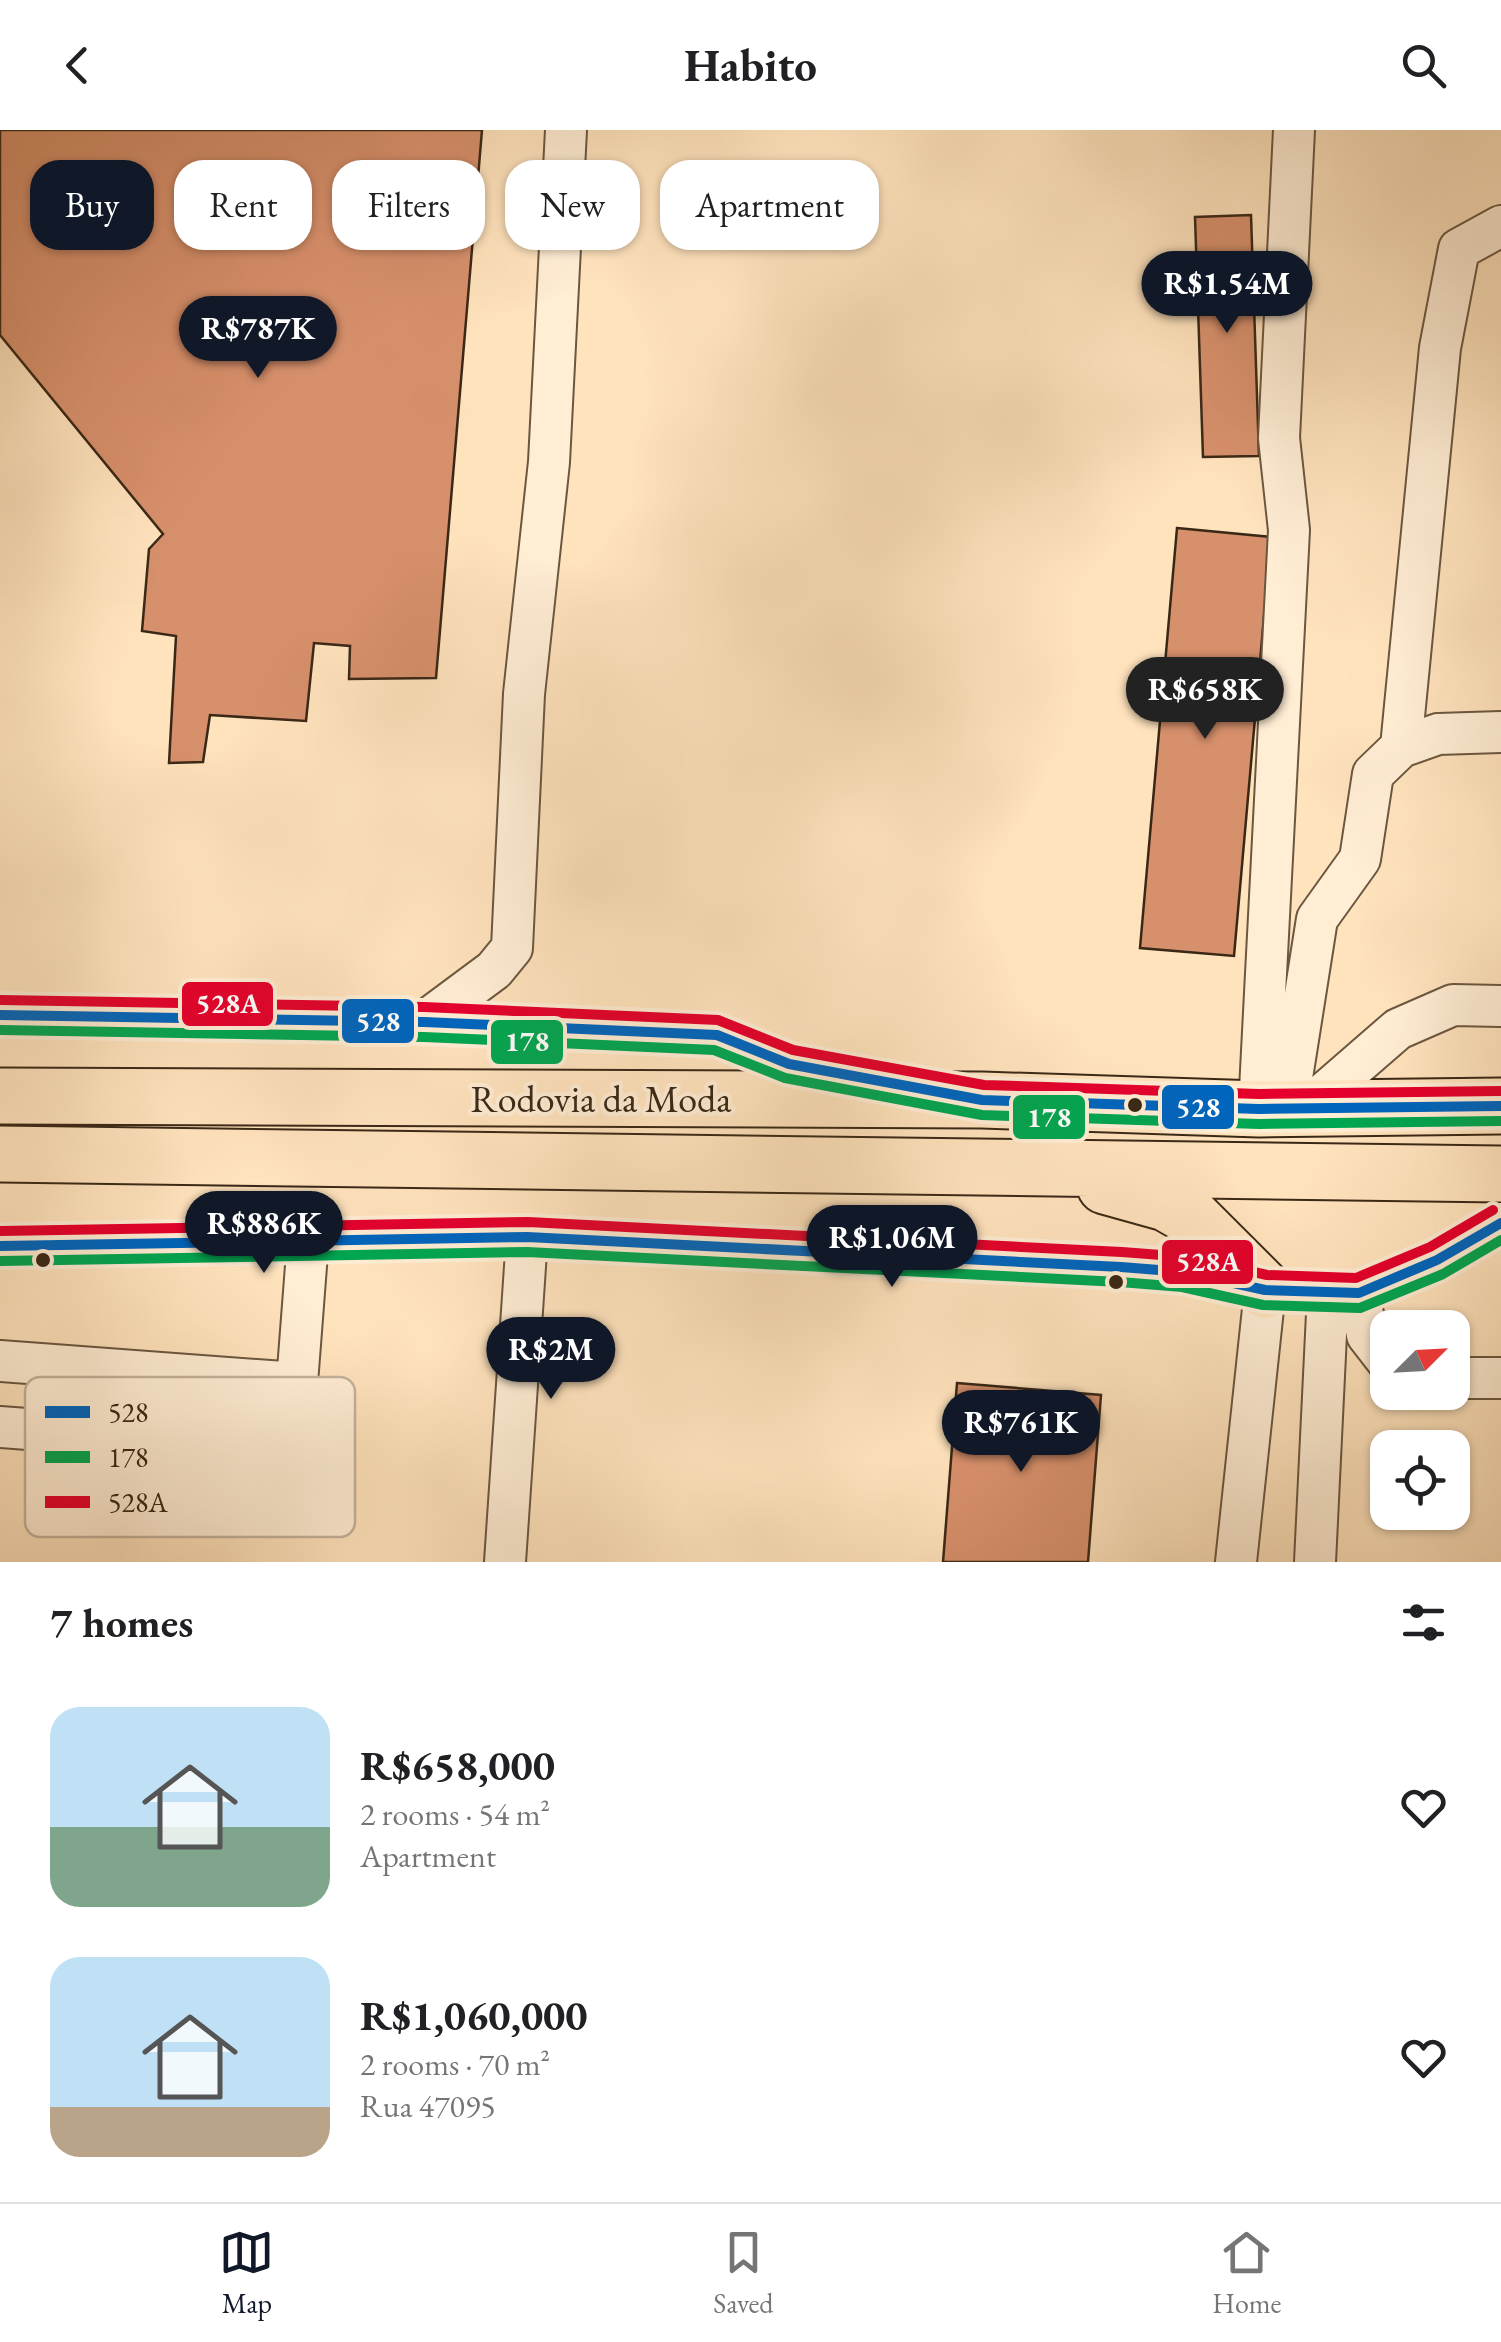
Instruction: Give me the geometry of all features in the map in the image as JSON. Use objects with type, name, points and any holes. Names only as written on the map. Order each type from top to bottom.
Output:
[{"type":"highway","name":"Rodovia da Moda","points":[[0,1096],[982,1100],[1284,1109],[1501,1106]]},
{"type":"highway","name":"Rodovia da Moda","points":[[0,1154],[1501,1174]]},
{"type":"highway","points":[[1044,1169],[1166,1203],[1194,1219],[1265,1290]]},
{"type":"street","points":[[435,1013],[494,970],[512,948],[524,694],[549,462],[566,130]]},
{"type":"street","points":[[1284,1109],[1290,530],[1279,438],[1294,130]]},
{"type":"street","points":[[1401,747],[1440,348],[1460,249],[1501,226]]},
{"type":"street","points":[[1284,1109],[1317,919],[1360,859],[1373,774],[1401,747],[1438,734],[1501,732]]},
{"type":"street","points":[[1284,1109],[1398,1030],[1453,1005],[1501,1006]]},
{"type":"street","points":[[0,1015],[435,1013],[718,1035],[789,1064],[982,1100]]},
{"type":"street","points":[[0,1246],[527,1237],[1121,1267],[1184,1272],[1265,1290],[1344,1293],[1437,1260],[1501,1224]]},
{"type":"street","points":[[505,1562],[527,1237]]},
{"type":"street","points":[[297,1377],[308,1240]]},
{"type":"street","points":[[1236,1562],[1265,1290]]},
{"type":"street","points":[[1344,1293],[1370,1339]]},
{"type":"street","points":[[1316,1562],[1344,1293]]},
{"type":"street","points":[[0,1361],[216,1377]]},
{"type":"street","points":[[1470,1378],[1501,1378]]},
{"type":"street","points":[[0,1426],[25,1428]]},
{"type":"building","points":[[0,130],[482,130],[479,160],[332,160],[332,250],[472,250],[436,678],[349,679],[350,646],[314,643],[306,721],[210,715],[203,762],[169,763],[176,636],[142,631],[149,549],[163,534],[0,335]]},
{"type":"building","points":[[1251,215],[1259,456],[1203,457],[1195,217]]},
{"type":"building","points":[[1177,528],[1271,537],[1234,956],[1140,948]]},
{"type":"building","points":[[957,1383],[1101,1395],[1088,1562],[943,1562]]},
{"type":"transit line","name":"528A","points":[[0,1000],[424,1007],[718,1020],[793,1050],[984,1085],[1259,1094],[1501,1091]]},
{"type":"transit line","name":"528","points":[[0,1015],[424,1022],[717,1035],[789,1064],[982,1100],[1259,1109],[1501,1106]]},
{"type":"transit line","name":"178","points":[[0,1030],[424,1037],[714,1050],[785,1078],[982,1115],[1259,1124],[1501,1121]]},
{"type":"transit line","name":"528A","points":[[0,1231],[528,1222],[1122,1252],[1187,1257],[1267,1275],[1356,1278],[1430,1247],[1493,1210]]},
{"type":"transit line","name":"528","points":[[0,1246],[527,1237],[1121,1267],[1184,1272],[1265,1290],[1359,1293],[1437,1260],[1501,1223]]},
{"type":"transit line","name":"178","points":[[0,1261],[527,1252],[1120,1282],[1182,1287],[1263,1305],[1360,1308],[1443,1274],[1501,1240]]}]
